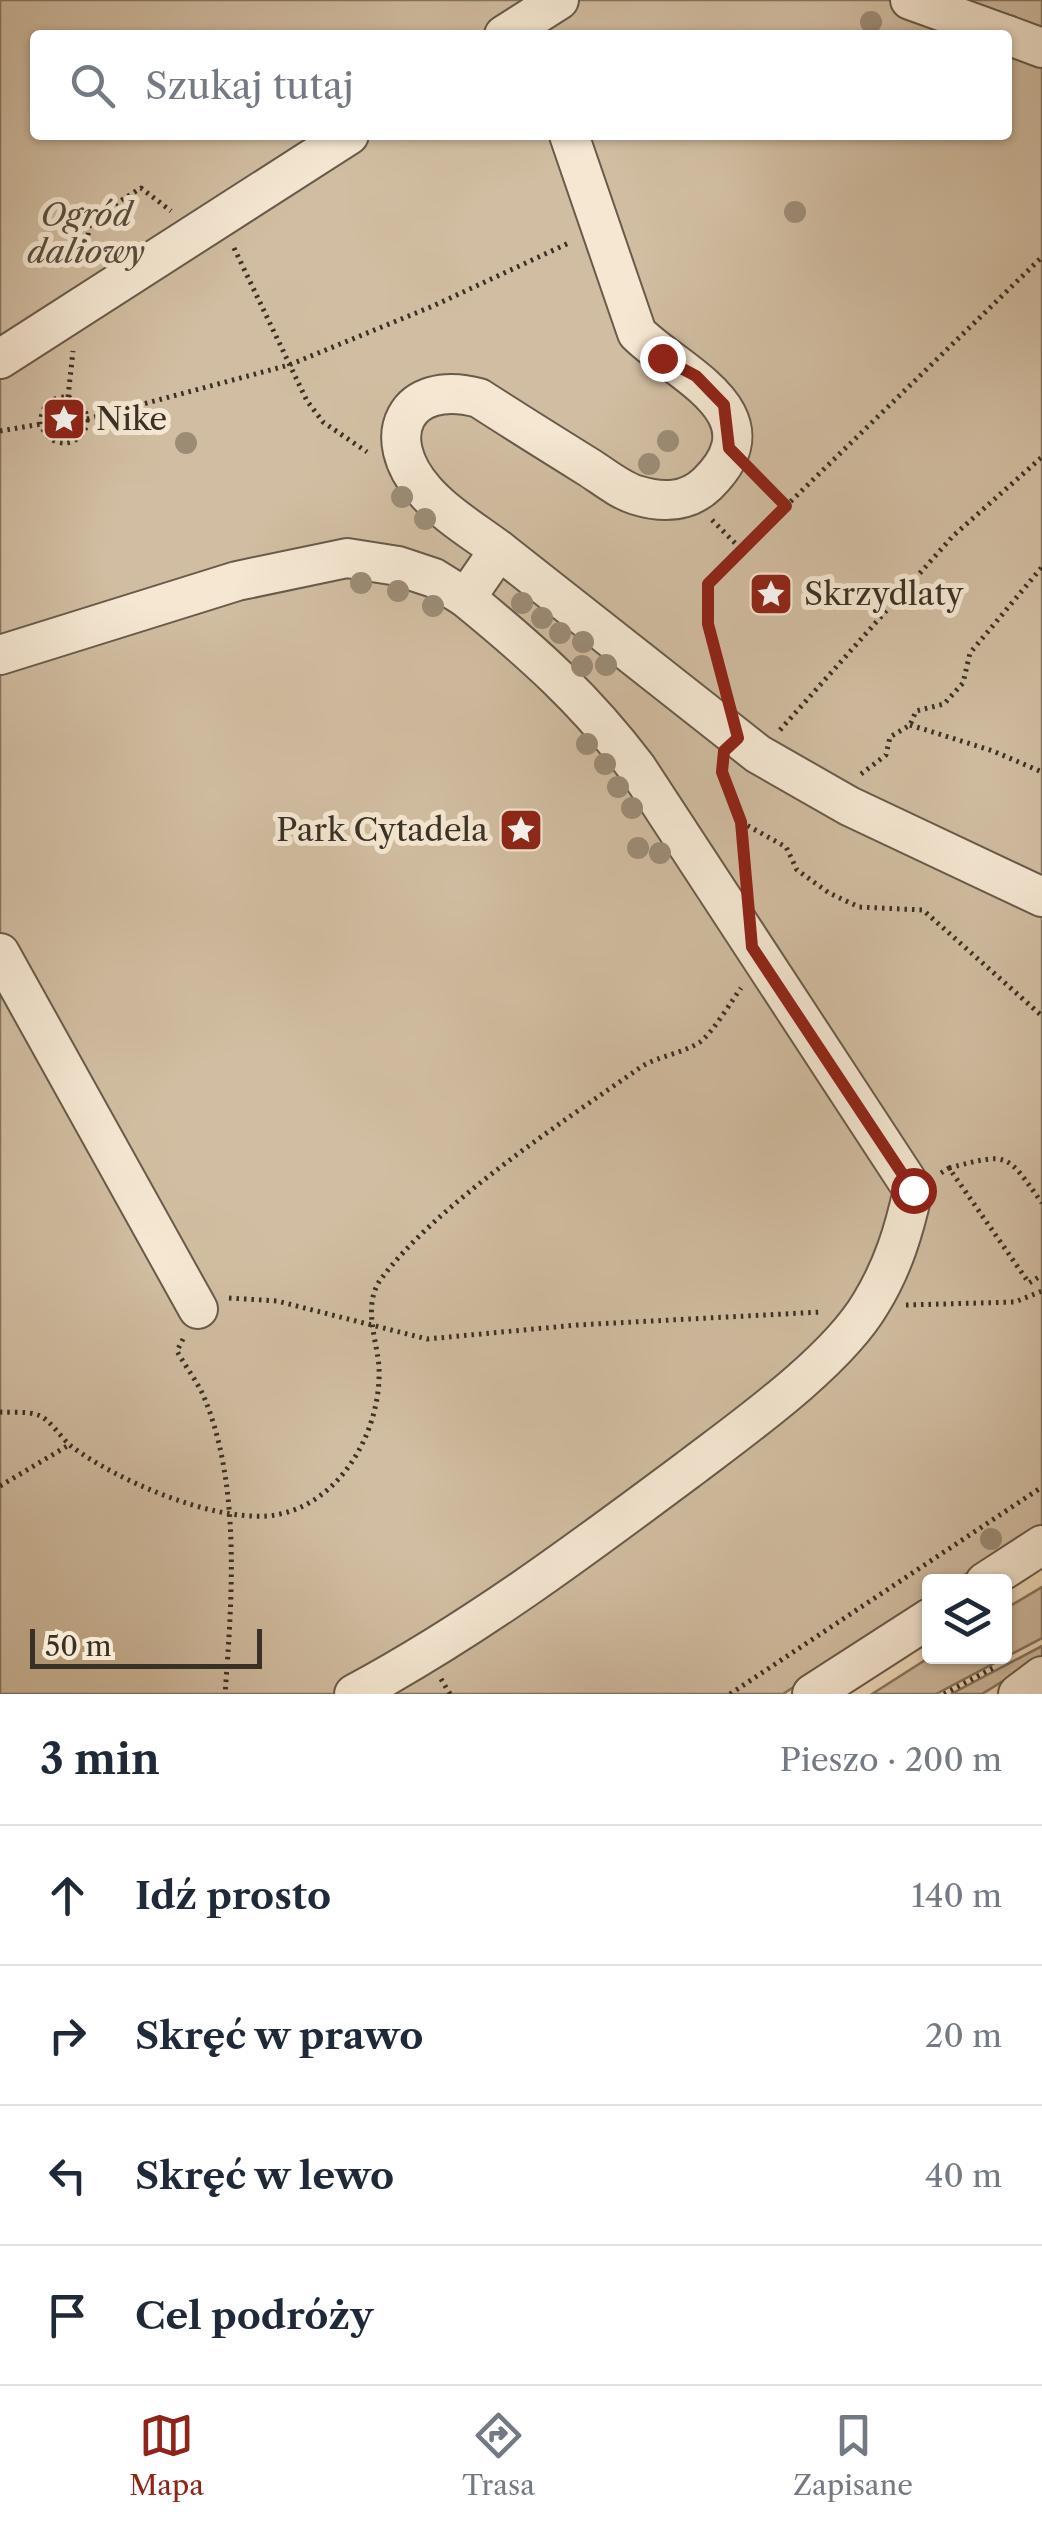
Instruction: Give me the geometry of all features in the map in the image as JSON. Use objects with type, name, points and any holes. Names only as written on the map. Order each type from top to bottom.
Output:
[{"type":"street","points":[[910,0],[993,30]]},
{"type":"street","points":[[1012,37],[1042,48]]},
{"type":"street","points":[[0,359],[341,140]]},
{"type":"street","points":[[571,140],[637,333],[662,358],[696,376],[724,405],[729,448],[713,478],[696,495],[664,502],[632,494],[478,398],[454,392],[430,394],[409,407],[402,425],[402,450],[411,470],[425,492],[748,746],[804,780],[1042,897]]},
{"type":"street","points":[[466,598],[499,550]]},
{"type":"street","points":[[0,656],[237,580],[347,558],[398,566],[434,578],[466,598],[548,664],[592,710],[637,768],[913,1190],[900,1247],[870,1306],[833,1348],[736,1434],[538,1582],[428,1654],[354,1694]]},
{"type":"street","points":[[0,953],[198,1309]]},
{"type":"street","points":[[997,1574],[1042,1545]]},
{"type":"street","points":[[812,1694],[922,1623]]},
{"type":"street","points":[[1018,1694],[1042,1676]]},
{"type":"path","points":[[41,216],[90,220],[140,188],[209,225],[322,422],[372,455]]},
{"type":"path","points":[[83,272],[90,220]]},
{"type":"path","points":[[87,419],[289,365],[434,306],[600,228]]},
{"type":"path","points":[[748,746],[708,624],[708,584],[1042,257]]},
{"type":"path","points":[[68,397],[70,373]]},
{"type":"path","points":[[68,397],[82,405],[87,419],[80,437],[62,443],[52,440],[42,424],[51,401],[68,397]]},
{"type":"path","points":[[0,431],[42,424]]},
{"type":"path","points":[[729,448],[786,506]]},
{"type":"path","points":[[742,870],[741,822],[722,772],[724,751],[748,746],[953,536],[1042,457]]},
{"type":"path","points":[[804,780],[826,784],[865,774],[871,762],[886,755],[890,737],[910,724],[916,711],[944,704],[963,683],[970,653],[1042,567]]},
{"type":"path","points":[[910,724],[994,751],[1042,772]]},
{"type":"path","points":[[741,822],[786,847],[797,870],[830,894],[858,907],[923,910],[1042,1016]]},
{"type":"path","points":[[0,1412],[40,1415],[70,1445],[119,1475],[203,1508],[268,1516],[320,1497],[355,1460],[378,1404],[379,1365],[371,1324],[377,1284],[408,1247],[504,1168],[642,1066],[700,1042],[753,967],[752,947]]},
{"type":"path","points":[[949,1168],[993,1156],[1012,1162],[1042,1203]]},
{"type":"path","points":[[962,1188],[1029,1283],[1042,1275]]},
{"type":"path","points":[[226,1694],[226,1511],[220,1459],[204,1397],[176,1351],[198,1309],[236,1296],[371,1324],[399,1334],[442,1339],[578,1325],[750,1320],[870,1306],[1014,1302],[1042,1292]]},
{"type":"path","points":[[0,1486],[70,1445]]},
{"type":"path","points":[[730,1694],[1042,1487]]},
{"type":"green space","name":"Park Cytadela","points":[[0,0],[1042,0],[1042,1525],[966,1574],[922,1574],[922,1603],[783,1694],[0,1694]]},
{"type":"green space","points":[[1042,1587],[1042,1638],[1012,1654],[1012,1605]]},
{"type":"green space","points":[[1042,1646],[1042,1657],[982,1694],[951,1694],[1012,1664]]},
{"type":"green space","points":[[922,1662],[993,1664],[936,1694],[872,1694]]},
{"type":"place","name":"Nike","points":[[64,419]]},
{"type":"place","name":"Skrzydlaty","points":[[771,594]]},
{"type":"place","name":"Park Cytadela","points":[[521,830]]},
{"type":"route","points":[[662,358],[696,376],[724,405],[729,448],[786,506],[708,584],[706,601],[716,660],[738,738],[724,751],[722,772],[741,822],[742,870],[752,947],[913,1190]]},
{"type":"park label","name":"Ogród daliowy","points":[[86,234]]}]
